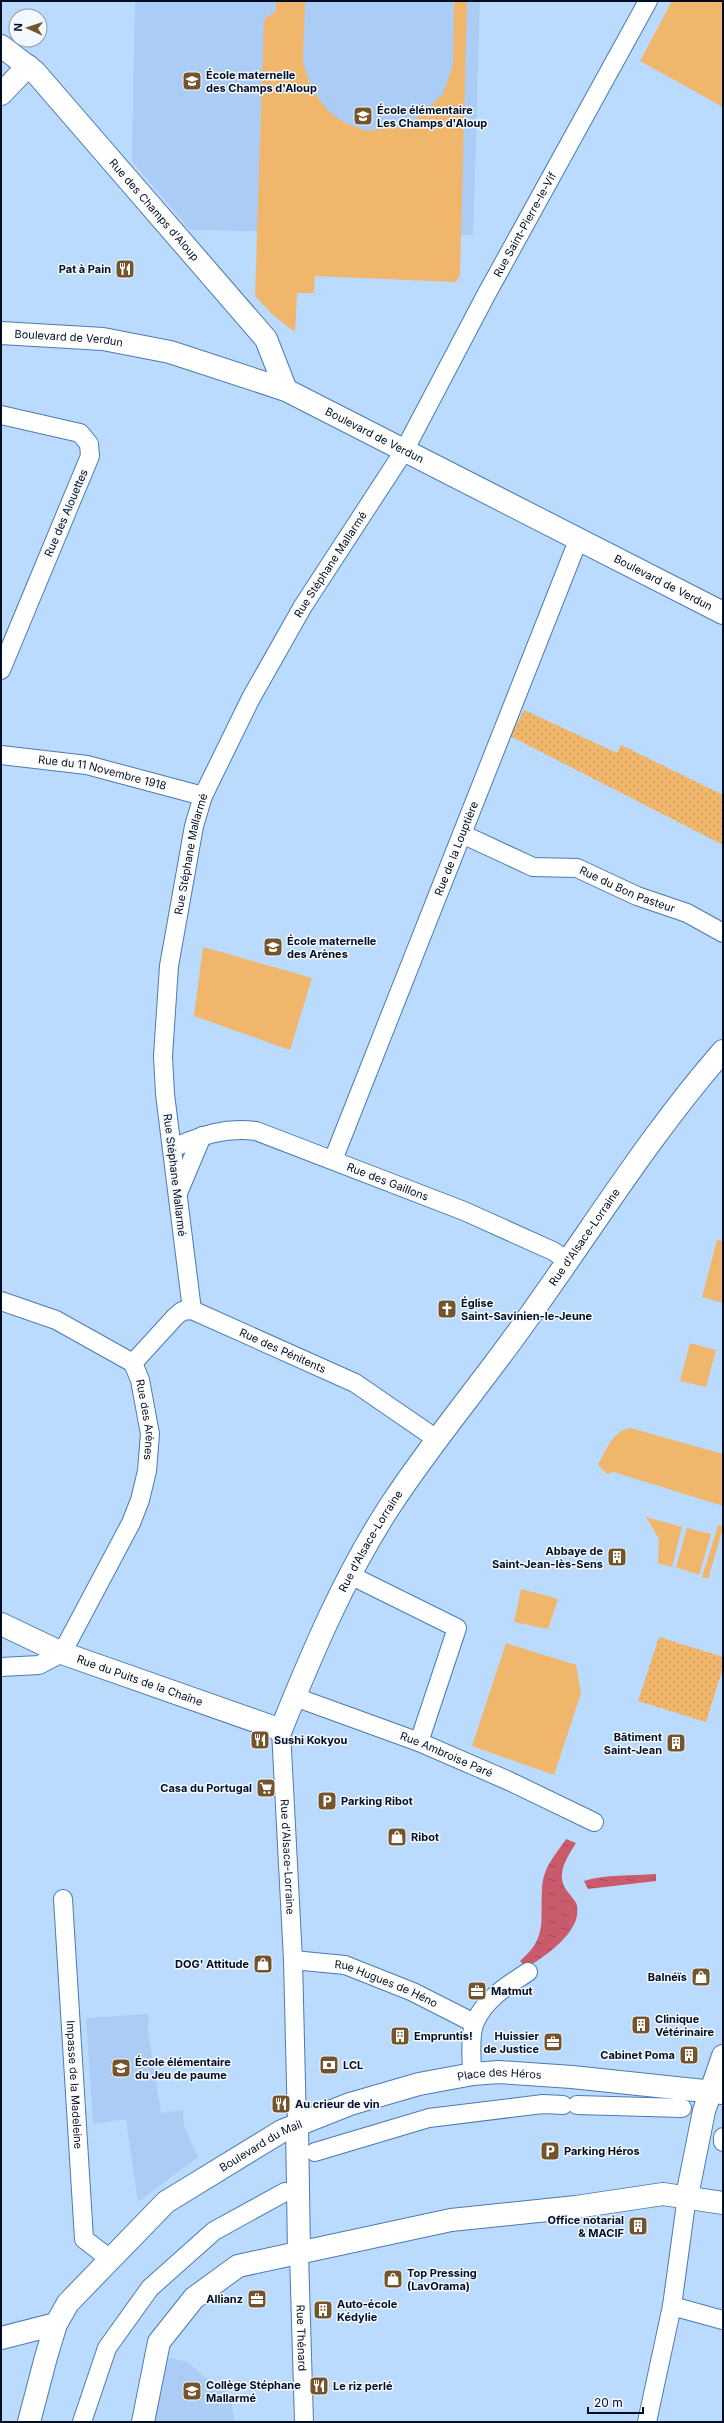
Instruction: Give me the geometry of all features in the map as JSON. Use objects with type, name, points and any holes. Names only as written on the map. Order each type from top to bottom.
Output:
[{"type":"main road","name":"Rue des Champs d'Aloup","points":[[1,46],[28,66],[266,339],[286,390]]},
{"type":"main road","points":[[1,94],[28,66]]},
{"type":"main road","name":"Boulevard de Verdun","points":[[1,333],[103,339],[170,352],[286,390],[404,451],[579,538],[723,613]]},
{"type":"main road","name":"Rue d'Alsace-Lorraine","points":[[281,1730],[350,1575],[390,1506],[568,1261],[631,1168],[693,1086],[723,1051]]},
{"type":"main road","name":"Rue du Puits de la Chaîne","points":[[1,1624],[62,1653],[281,1730]]},
{"type":"main road","points":[[687,2196],[691,2168],[716,2092],[723,2056]]},
{"type":"main road","name":"Place des Héros","points":[[297,2125],[350,2104],[419,2084],[473,2074],[499,2072],[572,2077],[716,2092]]},
{"type":"main road","name":"Boulevard du Mail","points":[[29,2422],[56,2324],[68,2303],[166,2202],[258,2145],[297,2125],[299,2254]]},
{"type":"main road","points":[[143,2422],[159,2342],[194,2298],[238,2266],[451,2220],[576,2207],[663,2194],[687,2196],[723,2203]]},
{"type":"main road","points":[[1,2338],[56,2324]]},
{"type":"street","name":"Rue Saint-Pierre-le-Vif","points":[[404,451],[486,295],[648,1]]},
{"type":"street","name":"Rue des Alouettes","points":[[1,415],[80,433],[89,444],[90,456],[1,670]]},
{"type":"street","name":"Rue Stéphane Mallarmé","points":[[192,1310],[172,1148],[163,1056],[169,966],[194,826],[203,796],[251,698],[303,606],[404,451]]},
{"type":"street","name":"Rue de la Louptière","points":[[333,1160],[579,538]]},
{"type":"street","name":"Rue du 11 Novembre 1918","points":[[1,755],[87,765],[203,796]]},
{"type":"street","name":"Rue du Bon Pasteur","points":[[462,834],[533,867],[577,868],[637,896],[687,913],[723,934]]},
{"type":"street","name":"Rue des Gaillons","points":[[172,1148],[220,1130],[237,1129],[256,1131],[464,1211],[553,1251],[568,1261]]},
{"type":"street","points":[[178,1194],[202,1136]]},
{"type":"street","points":[[1,1301],[56,1320],[132,1362],[175,1317],[182,1311],[192,1310]]},
{"type":"street","name":"Rue des Pénitents","points":[[192,1310],[355,1383],[438,1440]]},
{"type":"street","name":"Rue des Arènes","points":[[62,1653],[131,1523],[146,1478],[150,1434],[140,1380],[132,1362]]},
{"type":"street","points":[[350,1575],[457,1628],[419,1742]]},
{"type":"street","points":[[1,1667],[38,1665],[62,1653]]},
{"type":"street","name":"Rue Ambroise Paré","points":[[295,1697],[419,1742],[509,1781],[594,1822]]},
{"type":"street","name":"Rue d'Alsace-Lorraine","points":[[281,1730],[293,1960],[297,2125]]},
{"type":"street","name":"Impasse de la Madeleine","points":[[63,1899],[84,2239],[110,2258]]},
{"type":"street","name":"Rue Hugues de Héno","points":[[293,1960],[346,1965],[413,1992],[474,2023]]},
{"type":"street","points":[[473,2074],[474,2023],[497,1992],[528,1972]]},
{"type":"street","points":[[315,2152],[429,2118],[543,2104],[677,2105]]},
{"type":"street","points":[[723,2137],[723,2142]]},
{"type":"street","points":[[82,2422],[107,2348],[150,2288],[214,2231],[285,2192]]},
{"type":"street","points":[[647,2422],[672,2306],[687,2196]]},
{"type":"street","name":"Rue Thénard","points":[[299,2254],[304,2422]]},
{"type":"street","points":[[672,2306],[723,2320]]},
{"type":"shaded area","name":"École élémentaire Les Champs d'Aloup","points":[[135,1],[480,1],[473,235],[190,230],[132,161]]},
{"type":"shaded area","points":[[276,1],[305,1],[303,62],[311,88],[328,111],[345,123],[367,131],[410,125],[443,94],[453,65],[454,1],[467,1],[460,275],[456,282],[315,276],[314,293],[297,293],[295,332],[273,315],[255,296],[264,20],[276,11]]},
{"type":"shaded area","points":[[672,1],[723,1],[723,107],[640,61]]},
{"type":"shaded area","points":[[524,710],[617,753],[621,745],[723,795],[723,845],[510,736]]},
{"type":"shaded area","points":[[203,947],[312,978],[290,1050],[194,1016]]},
{"type":"shaded area","points":[[717,1240],[723,1241],[723,1303],[702,1297]]},
{"type":"shaded area","points":[[690,1343],[716,1350],[706,1387],[680,1381]]},
{"type":"shaded area","points":[[630,1428],[723,1454],[723,1506],[614,1472],[607,1474],[598,1465],[610,1442],[619,1433]]},
{"type":"shaded area","points":[[646,1517],[682,1527],[672,1567],[658,1563],[659,1539]]},
{"type":"shaded area","points":[[718,1525],[723,1526],[723,1528],[708,1579],[702,1577]]},
{"type":"shaded area","points":[[687,1528],[711,1534],[699,1575],[676,1567]]},
{"type":"shaded area","points":[[521,1589],[558,1599],[548,1629],[514,1622]]},
{"type":"shaded area","points":[[659,1637],[723,1657],[723,1668],[706,1722],[638,1701]]},
{"type":"shaded area","points":[[506,1643],[576,1665],[581,1693],[554,1775],[472,1746]]},
{"type":"shaded area","name":"École élémentaire du Jeu de paume","points":[[148,2014],[149,2026],[147,2026],[161,2113],[183,2110],[184,2126],[198,2157],[138,2202],[126,2119],[93,2124],[86,2018]]},
{"type":"shaded area","name":"Collège Stéphane Mallarmé","points":[[164,2357],[188,2362],[204,2377],[221,2386],[231,2396],[234,2422],[151,2422]]},
{"type":"water","points":[[566,1839],[576,1843],[566,1860],[562,1872],[562,1878],[567,1891],[577,1906],[577,1916],[574,1925],[560,1943],[526,1968],[520,1961],[529,1952],[539,1936],[542,1920],[542,1889],[547,1867]]},
{"type":"water","points":[[656,1874],[656,1881],[588,1889],[584,1881],[610,1876]]},
{"type":"place","name":"École maternelle des Champs d'Aloup","points":[[192,81]]},
{"type":"place","name":"École élémentaire Les Champs d'Aloup","points":[[363,116]]},
{"type":"place","name":"Pat à Pain","points":[[125,269]]},
{"type":"place","name":"École maternelle des Arènes","points":[[273,947]]},
{"type":"place","name":"Église Saint-Savinien-le-Jeune","points":[[447,1309]]},
{"type":"place","name":"Abbaye de Saint-Jean-lès-Sens","points":[[617,1557]]},
{"type":"place","name":"Sushi Kokyou","points":[[260,1740]]},
{"type":"place","name":"Bâtiment Saint-Jean","points":[[676,1743]]},
{"type":"place","name":"Casa du Portugal","points":[[266,1788]]},
{"type":"place","name":"Parking Ribot","points":[[327,1801]]},
{"type":"place","name":"Ribot","points":[[397,1837]]},
{"type":"place","name":"DOG' Attitude","points":[[263,1964]]},
{"type":"place","name":"Balnéïs","points":[[701,1977]]},
{"type":"place","name":"Matmut","points":[[477,1991]]},
{"type":"place","name":"Clinique Vétérinaire","points":[[641,2025]]},
{"type":"place","name":"Empruntis!","points":[[400,2036]]},
{"type":"place","name":"Huissier de Justice","points":[[553,2042]]},
{"type":"place","name":"Cabinet Poma","points":[[689,2055]]},
{"type":"place","name":"LCL","points":[[329,2065]]},
{"type":"place","name":"École élémentaire du Jeu de paume","points":[[121,2068]]},
{"type":"place","name":"Au crieur de vin","points":[[281,2104]]},
{"type":"place","name":"Parking Héros","points":[[550,2151]]},
{"type":"place","name":"Office notarial & MACIF","points":[[638,2226]]},
{"type":"place","name":"Top Pressing (LavOrama)","points":[[393,2279]]},
{"type":"place","name":"Allianz","points":[[257,2299]]},
{"type":"place","name":"Auto-école Kédylie","points":[[323,2310]]},
{"type":"place","name":"Le riz perlé","points":[[319,2386]]},
{"type":"place","name":"Collège Stéphane Mallarmé","points":[[192,2391]]}]
